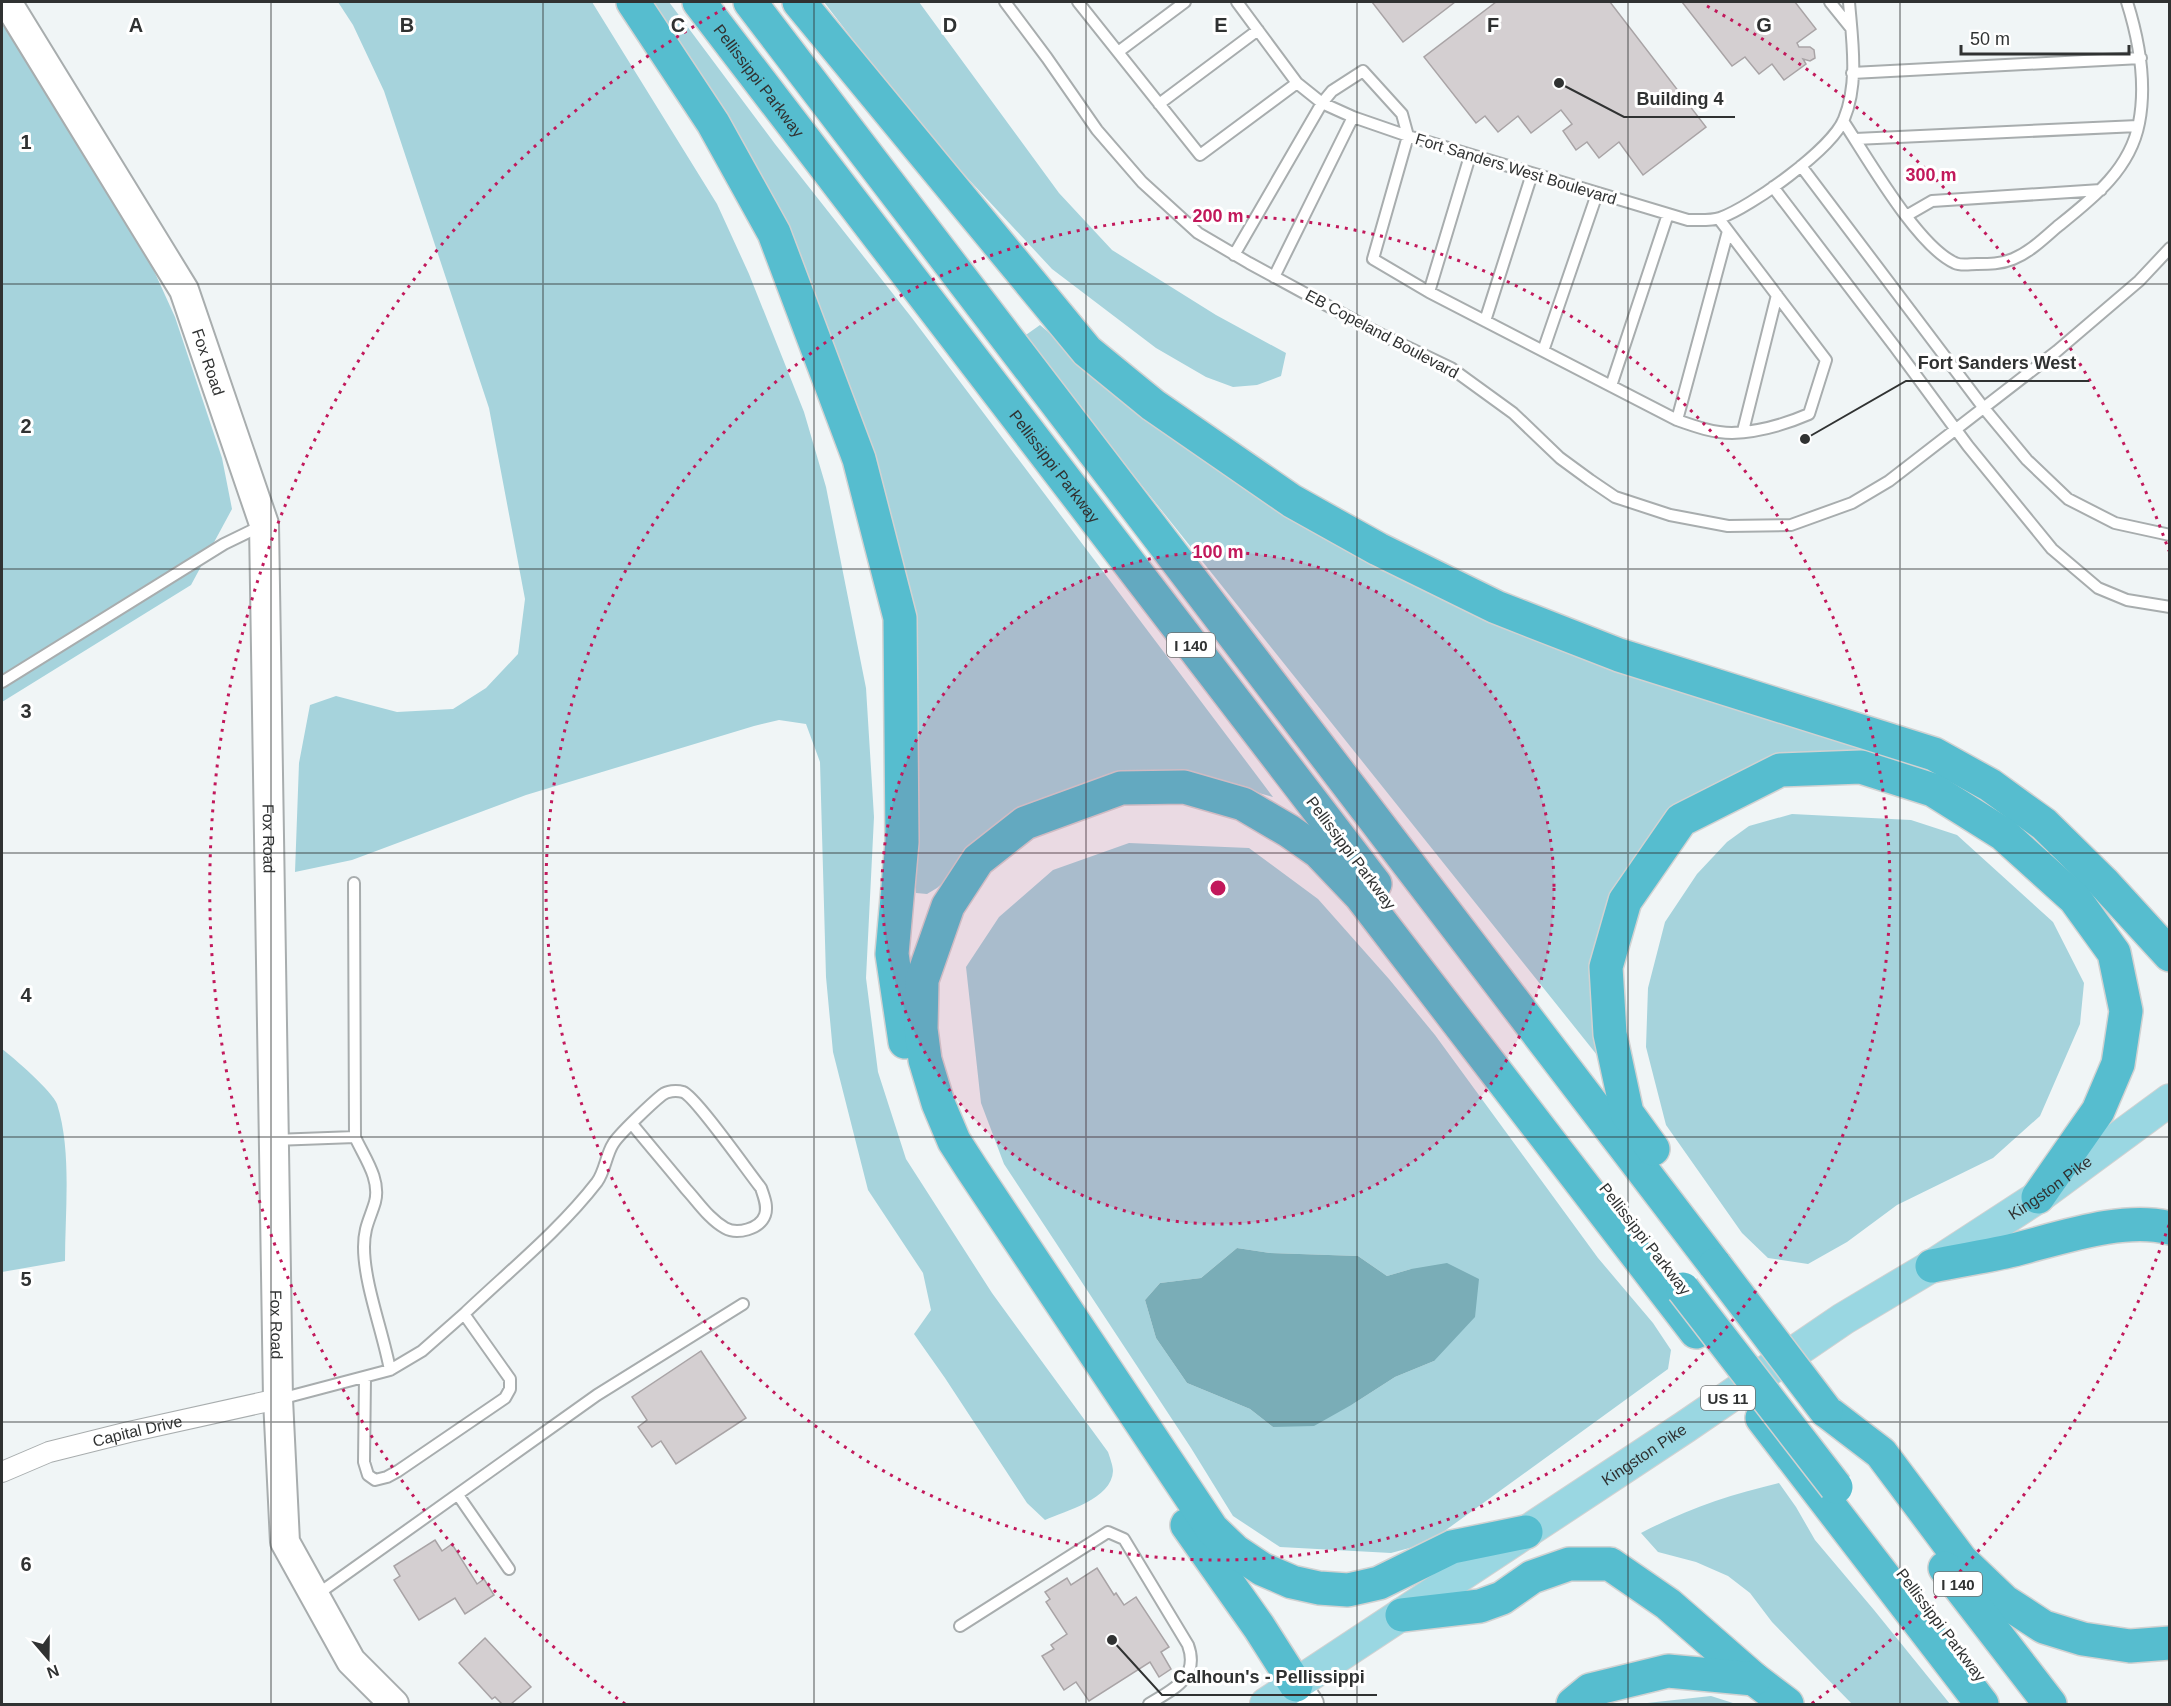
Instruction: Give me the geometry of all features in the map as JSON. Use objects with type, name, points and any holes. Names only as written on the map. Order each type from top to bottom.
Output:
[{"type":"highway","points":[[633,2],[713,123],[774,233],[859,459],[900,618],[902,842],[892,954],[907,1056],[948,1155],[1188,1527],[1259,1627],[1302,1695]]},
{"type":"highway","name":"Pellissippi Parkway","points":[[699,2],[1243,710],[2001,1704]]},
{"type":"highway","name":"I 140","points":[[750,2],[1826,1411],[1874,1459],[2050,1704]]},
{"type":"highway","points":[[799,2],[1087,351],[1154,405],[1292,501],[1378,549],[1496,606],[1619,655],[1934,754],[1990,784],[2044,824],[2103,882],[2169,955]]},
{"type":"highway","points":[[1715,1265],[1709,1229],[1627,1113],[1610,1034],[1606,967],[1625,901],[1681,820],[1780,770],[1861,767],[1933,790],[2003,834],[2051,877],[2075,899],[2114,954],[2126,1011],[2118,1064],[2098,1111],[2038,1197]]},
{"type":"highway","points":[[1526,1532],[1452,1547],[1379,1583],[1348,1590],[1318,1588],[1292,1582],[1262,1569],[1235,1551],[1212,1529],[954,1141],[925,1060],[921,1029],[922,980],[948,906],[978,860],[1025,823],[1121,788],[1184,787],[1243,804],[1319,852],[1360,895],[1982,1704]]},
{"type":"highway","points":[[1932,1266],[2123,1224],[2161,1225],[2169,1228]]},
{"type":"highway","points":[[1874,1459],[1961,1560],[2004,1601],[2044,1627],[2083,1639],[2130,1646],[2169,1643]]},
{"type":"highway","points":[[1402,1615],[1480,1606],[1502,1598],[1532,1577],[1569,1563],[1610,1564],[1668,1604],[1754,1679],[1787,1704]]},
{"type":"highway","points":[[1573,1704],[1590,1690],[1668,1671],[1754,1679]]},
{"type":"main road","name":"Kingston Pike","points":[[1266,1704],[1302,1695],[1402,1615],[1685,1427],[1843,1318],[1932,1266],[2038,1197],[2169,1100]]},
{"type":"street","name":"Fox Road","points":[[7,2],[184,291],[264,524],[278,1400],[285,1542],[351,1661],[394,1704]]},
{"type":"street","name":"Capital Drive","points":[[3,1468],[61,1449],[278,1400]]},
{"type":"lane","name":"EB Copeland Boulevard","points":[[1005,2],[1097,130],[1142,182],[1198,233],[1376,332],[1451,368],[1512,412],[1560,458],[1590,480],[1616,497],[1670,515],[1728,526],[1791,525],[1852,503],[1889,481],[2026,375],[2139,281],[2169,248]]},
{"type":"lane","points":[[1079,2],[1200,155],[1297,82]]},
{"type":"lane","points":[[1118,52],[1185,2]]},
{"type":"lane","points":[[1237,2],[1297,82],[1322,103],[1353,117],[1408,136],[1373,259],[1430,292],[1677,420],[1702,428],[1731,433],[1763,428],[1809,414],[1826,360],[1719,219]]},
{"type":"lane","points":[[1830,2],[1851,28]]},
{"type":"lane","name":"Fort Sanders West Boulevard","points":[[1322,103],[1332,91],[1363,71],[1402,114],[1408,136],[1688,220],[1719,219],[1773,187],[1801,166],[1825,145],[1844,121],[1852,90],[1849,2]]},
{"type":"lane","points":[[1844,121],[1912,225],[1945,258],[1958,264],[1995,263],[2024,254],[2101,190],[2114,177],[2128,154],[2138,126],[2141,58],[2127,2]]},
{"type":"lane","points":[[1159,104],[1258,30]]},
{"type":"lane","points":[[1852,73],[2141,58]]},
{"type":"lane","points":[[1234,255],[1322,103]]},
{"type":"lane","points":[[1274,277],[1353,117]]},
{"type":"lane","points":[[1855,139],[2138,126]]},
{"type":"lane","points":[[1430,292],[1470,156]]},
{"type":"lane","points":[[1801,166],[1983,407],[2027,460],[2068,499],[2115,523],[2169,535]]},
{"type":"lane","points":[[1485,321],[1532,174]]},
{"type":"lane","points":[[1773,187],[1955,429],[2009,499],[2052,549],[2098,588],[2127,600],[2169,607]]},
{"type":"lane","points":[[1906,216],[1932,201],[2101,190]]},
{"type":"lane","points":[[1544,351],[1598,194]]},
{"type":"lane","points":[[1611,386],[1668,214]]},
{"type":"lane","points":[[1677,420],[1728,231]]},
{"type":"lane","points":[[1743,431],[1777,295]]},
{"type":"lane","points":[[2,682],[224,544],[264,524]]},
{"type":"lane","points":[[354,883],[355,1137],[377,1189],[366,1222],[364,1247],[367,1271],[390,1370]]},
{"type":"lane","points":[[278,1400],[390,1370],[423,1351],[557,1226],[599,1179],[613,1143],[632,1124],[664,1093],[675,1091],[687,1093],[761,1188],[766,1202],[765,1216],[749,1229],[739,1232],[726,1229],[708,1215],[632,1124]]},
{"type":"lane","points":[[274,1140],[355,1137]]},
{"type":"lane","points":[[315,1596],[597,1395],[743,1304]]},
{"type":"lane","points":[[365,1377],[364,1462],[369,1475],[375,1480],[398,1471],[505,1398],[510,1389],[510,1379],[464,1314]]},
{"type":"lane","points":[[458,1495],[509,1569]]},
{"type":"lane","points":[[960,1626],[1108,1532],[1124,1539],[1193,1657],[1186,1680],[1149,1704]]},
{"type":"shaded area","points":[[338,2],[592,2],[717,204],[749,274],[804,412],[826,487],[866,688],[874,817],[866,978],[878,1072],[906,1159],[992,1293],[1108,1452],[1113,1469],[1111,1481],[1105,1489],[1086,1503],[1045,1520],[1027,1503],[914,1334],[931,1310],[923,1273],[868,1190],[833,1052],[826,977],[820,762],[806,724],[779,720],[754,726],[526,795],[352,860],[295,872],[299,763],[310,705],[336,696],[397,712],[453,709],[486,688],[518,654],[525,599],[489,408],[384,91],[353,25]]},
{"type":"shaded area","points":[[640,2],[669,2],[775,144],[912,318],[1273,797],[1182,771],[1024,811],[937,888],[927,894],[916,893],[902,600],[857,435]]},
{"type":"shaded area","points":[[824,2],[919,2],[1059,193],[1112,250],[1216,315],[1286,353],[1281,376],[1257,385],[1233,387],[1206,377],[1156,348],[1052,269],[919,126]]},
{"type":"shaded area","points":[[2,19],[145,251],[175,317],[222,458],[232,509],[191,585],[2,702]]},
{"type":"shaded area","points":[[1040,325],[1145,414],[1321,536],[1490,623],[1653,683],[1772,715],[1898,759],[1759,768],[1667,829],[1600,948],[1597,1055],[1023,337]]},
{"type":"shaded area","points":[[1792,814],[1911,820],[1957,835],[2053,922],[2084,983],[2080,1024],[2040,1116],[1993,1158],[1897,1205],[1847,1242],[1808,1264],[1768,1258],[1742,1233],[1666,1125],[1646,1047],[1648,988],[1665,922],[1697,874],[1727,842],[1749,826]]},
{"type":"shaded area","points":[[1129,843],[1249,848],[1318,899],[1435,1035],[1598,1258],[1653,1323],[1671,1350],[1668,1369],[1428,1543],[1391,1553],[1280,1547],[1233,1516],[1191,1448],[1004,1164],[981,1103],[966,967],[999,917],[1053,870]],"holes":[[[1237,1248],[1270,1253],[1358,1256],[1387,1276],[1411,1269],[1434,1361],[1395,1377],[1353,1404],[1273,1427],[1250,1409],[1187,1383],[1156,1338],[1145,1300],[1160,1283],[1201,1278]]]},
{"type":"shaded area","points":[[2,1049],[41,1083],[57,1104],[65,1141],[67,1181],[65,1261],[2,1272]]},
{"type":"shaded area","points":[[1237,1248],[1270,1253],[1358,1256],[1387,1276],[1447,1263],[1479,1279],[1475,1317],[1434,1361],[1395,1377],[1314,1426],[1273,1427],[1250,1409],[1187,1383],[1156,1338],[1145,1300],[1160,1283],[1201,1278]]},
{"type":"shaded area","points":[[1779,1483],[1815,1540],[1950,1704],[1852,1704],[1772,1622],[1750,1593],[1728,1576],[1696,1562],[1658,1552],[1641,1533],[1708,1504]]},
{"type":"shaded area","points":[[1711,1696],[1736,1704],[1638,1704]]},
{"type":"building","points":[[1372,2],[1455,2],[1403,42]]},
{"type":"building","points":[[1496,2],[1610,2],[1706,127],[1643,175],[1619,142],[1599,158],[1587,142],[1576,150],[1563,131],[1572,124],[1561,110],[1531,133],[1518,116],[1498,132],[1485,116],[1476,123],[1424,57]]},
{"type":"building","points":[[1682,2],[1795,2],[1816,29],[1797,43],[1799,47],[1810,47],[1814,50],[1815,58],[1810,61],[1803,59],[1806,64],[1784,80],[1772,64],[1759,74],[1745,57],[1732,66]]},
{"type":"building","points":[[701,1351],[746,1418],[676,1464],[661,1441],[652,1447],[638,1427],[647,1420],[632,1397]]},
{"type":"building","points":[[435,1540],[442,1551],[452,1544],[477,1584],[484,1579],[494,1595],[465,1614],[455,1598],[419,1620],[394,1580],[400,1576],[394,1566]]},
{"type":"building","points":[[1097,1568],[1114,1595],[1116,1593],[1124,1605],[1136,1597],[1169,1647],[1161,1652],[1171,1669],[1159,1677],[1150,1662],[1089,1701],[1076,1682],[1064,1690],[1042,1656],[1054,1649],[1051,1645],[1067,1634],[1046,1602],[1050,1599],[1045,1592],[1067,1578],[1071,1585]]},
{"type":"building","points":[[485,1638],[531,1687],[511,1704],[502,1704],[495,1697],[492,1699],[459,1663]]},
{"type":"place","name":"Building 4","points":[[1559,83]]},
{"type":"place","name":"Fort Sanders West","points":[[1805,439]]},
{"type":"place","name":"Calhoun's - Pellissippi","points":[[1112,1640]]}]
